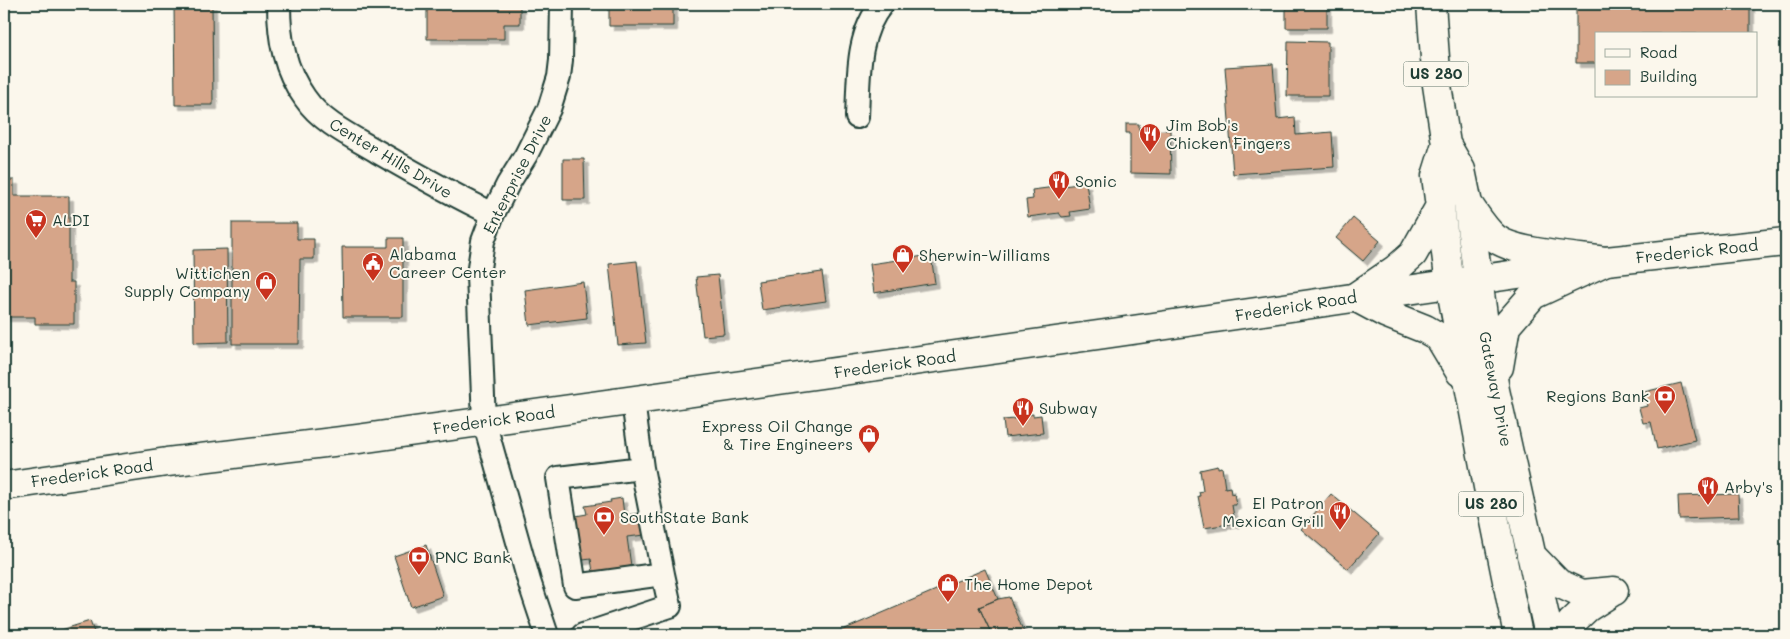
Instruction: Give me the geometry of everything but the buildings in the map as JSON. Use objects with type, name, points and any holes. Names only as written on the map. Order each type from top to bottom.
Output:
[{"type":"main road","name":"Gateway Drive","points":[[1431,4],[1437,85],[1446,144],[1460,170],[1468,204],[1478,280],[1482,389],[1518,635]]},
{"type":"main road","name":"Gateway Drive","points":[[1446,144],[1436,176],[1450,284],[1531,555],[1549,635]]},
{"type":"main road","points":[[1468,204],[1496,239],[1523,249],[1606,261]]},
{"type":"main road","points":[[1440,206],[1413,254],[1396,270],[1355,297],[1385,313],[1425,328],[1439,337],[1452,356],[1482,389],[1506,326],[1533,295],[1606,261]]},
{"type":"main road","name":"Frederick Road","points":[[4,486],[167,462],[484,422],[1253,314],[1355,297],[1606,261],[1786,242]]},
{"type":"main road","points":[[1531,555],[1558,583],[1582,594],[1614,591],[1571,623],[1568,635]]},
{"type":"street","name":"Center Hills Drive","points":[[279,4],[282,49],[287,66],[305,98],[319,114],[346,133],[443,190],[493,214]]},
{"type":"street","name":"Enterprise Drive","points":[[547,635],[529,581],[484,422],[478,275],[483,241],[493,214],[549,109],[559,77],[562,4]]},
{"type":"street","points":[[857,117],[861,51],[871,20],[882,4]]},
{"type":"street","points":[[583,635],[670,606],[642,468],[633,401]]},
{"type":"street","points":[[642,468],[558,478],[575,586],[663,574]]},
{"type":"place","name":"Jim Bob's Chicken Fingers","points":[[1150,153]]},
{"type":"place","name":"Sonic","points":[[1059,200]]},
{"type":"place","name":"ALDI","points":[[36,239]]},
{"type":"place","name":"Sherwin-Williams","points":[[903,274]]},
{"type":"place","name":"Alabama Career Center","points":[[373,282]]},
{"type":"place","name":"Wittichen Supply Company","points":[[266,301]]},
{"type":"place","name":"Regions Bank","points":[[1665,415]]},
{"type":"place","name":"Subway","points":[[1023,427]]},
{"type":"place","name":"Express Oil Change & Tire Engineers","points":[[869,454]]},
{"type":"place","name":"Arby's","points":[[1708,506]]},
{"type":"place","name":"El Patron Mexican Grill","points":[[1340,531]]},
{"type":"place","name":"SouthState Bank","points":[[604,536]]},
{"type":"place","name":"PNC Bank","points":[[419,576]]},
{"type":"place","name":"The Home Depot","points":[[948,603]]}]
